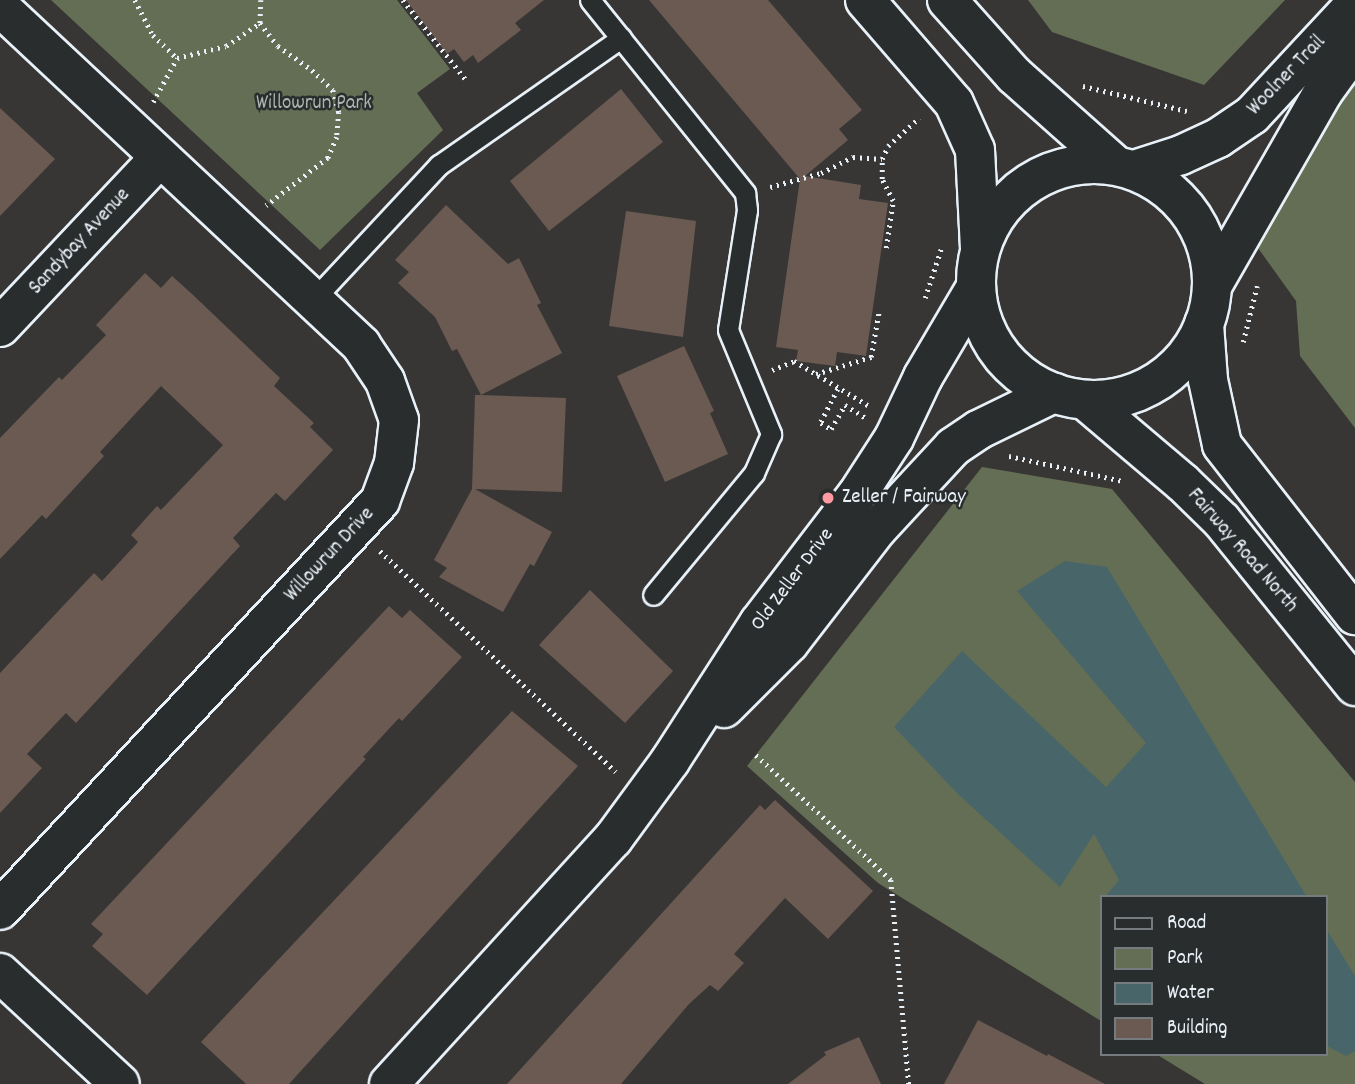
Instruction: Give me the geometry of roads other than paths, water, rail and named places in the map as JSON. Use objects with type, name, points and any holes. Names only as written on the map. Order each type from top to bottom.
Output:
[{"type":"street","points":[[865,0],[954,103],[975,150],[980,314],[990,338],[1012,368],[1069,397],[1114,398],[1145,388],[1174,369],[1192,348],[1204,324],[1212,286],[1209,253],[1192,215],[1173,194],[1124,168],[1014,75],[947,0]]},
{"type":"street","name":"Woolner Trail","points":[[1124,168],[1218,138],[1252,115],[1355,4]]},
{"type":"street","name":"Willowrun Drive","points":[[0,7],[361,345],[385,381],[399,420],[394,463],[380,501],[0,910]]},
{"type":"street","name":"Woolner Trail","points":[[1212,286],[1323,92],[1355,48]]},
{"type":"street","name":"Sandybay Avenue","points":[[0,327],[160,157]]},
{"type":"street","points":[[978,268],[996,215],[1028,183],[1070,166],[1124,168]]},
{"type":"street","name":"Old Zeller Drive","points":[[389,1084],[613,839],[670,761],[760,623],[857,495],[894,438],[978,268]]},
{"type":"street","points":[[1204,324],[1208,380],[1222,445],[1355,615]]},
{"type":"street","name":"Old Zeller Drive","points":[[670,761],[789,643],[878,528],[953,447],[978,429],[1069,397]]},
{"type":"street","name":"Fairway Road North","points":[[1069,397],[1183,484],[1222,521],[1355,686]]},
{"type":"street","points":[[0,973],[120,1084]]},
{"type":"lane","points":[[590,0],[745,193],[747,210],[728,330],[771,434],[754,473],[653,594]]},
{"type":"lane","points":[[313,300],[439,165],[621,38]]},
{"type":"water","points":[[1065,561],[1107,567],[1306,895],[1107,895],[1119,880],[1094,834],[1060,887],[959,795],[894,727],[962,651],[1106,787],[1146,743],[1017,591]]},
{"type":"water","points":[[1327,930],[1355,976],[1355,1051],[1346,1056],[1327,1046]]},
{"type":"place","name":"Zeller / Fairway","points":[[828,498]]},
{"type":"park label","name":"Willowrun Park","points":[[314,104]]}]
